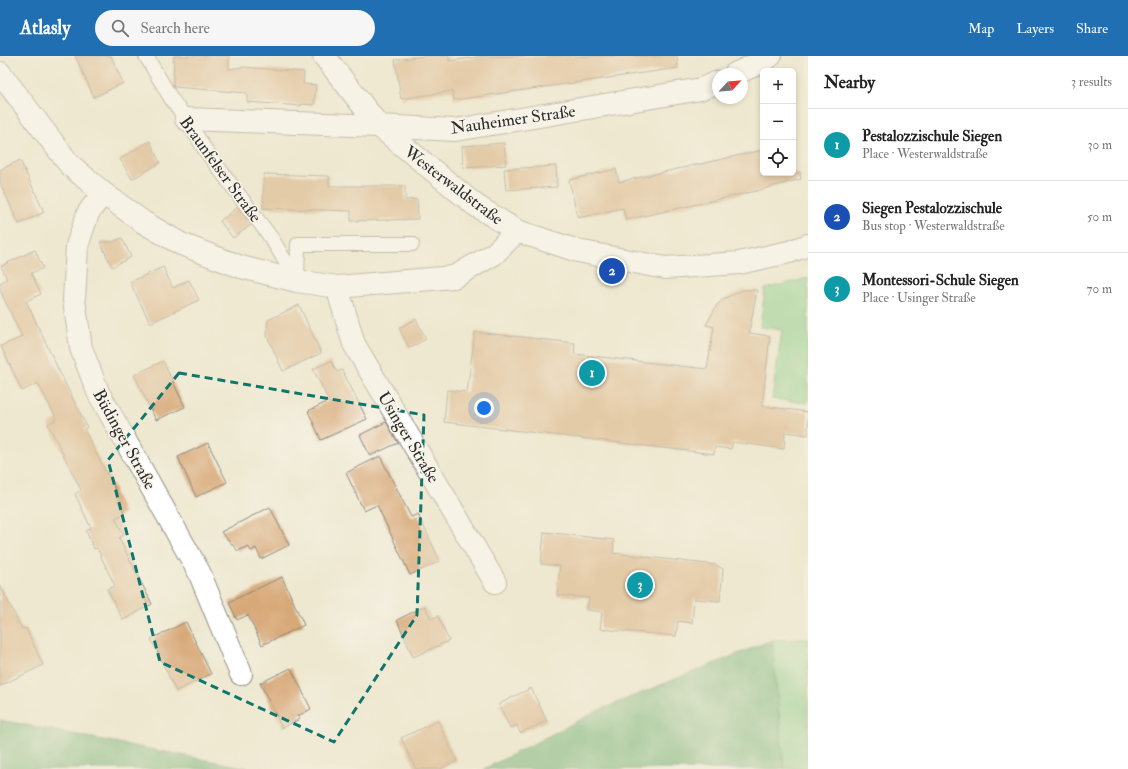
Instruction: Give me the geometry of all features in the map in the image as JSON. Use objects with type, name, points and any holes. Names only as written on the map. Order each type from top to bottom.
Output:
[{"type":"street","name":"Westerwaldstraße","points":[[324,56],[379,126],[475,205],[517,231],[578,251],[665,268],[739,263],[789,252],[808,245]]},
{"type":"street","points":[[748,68],[770,56]]},
{"type":"street","points":[[0,74],[70,165],[103,193],[143,222],[181,244],[241,267],[297,282],[337,287],[454,277],[494,254],[517,231]]},
{"type":"street","name":"Nauheimer Straße","points":[[186,118],[454,130],[701,89],[712,84]]},
{"type":"street","name":"Büdinger Straße","points":[[103,193],[88,213],[77,246],[74,300],[81,348],[98,392],[199,572],[242,674]]},
{"type":"street","name":"Usinger Straße","points":[[337,287],[354,344],[495,582]]},
{"type":"lane","name":"Braunfelser Straße","points":[[146,56],[172,100],[186,118],[206,151],[272,239],[297,282]]},
{"type":"lane","points":[[297,282],[298,244],[412,244]]},
{"type":"highlighted area","points":[[179,373],[424,415],[417,615],[334,742],[160,662],[108,460]]},
{"type":"green space","points":[[808,278],[808,403],[772,399],[782,330],[760,327],[765,289]]},
{"type":"green space","points":[[808,639],[808,769],[784,769],[772,640]]},
{"type":"green space","points":[[772,640],[784,769],[484,769],[599,710]]},
{"type":"green space","points":[[0,720],[253,769],[0,769]]},
{"type":"building","points":[[75,56],[111,56],[123,83],[94,97]]},
{"type":"building","points":[[174,56],[229,56],[229,69],[243,67],[304,72],[303,84],[316,85],[314,105],[301,104],[301,106],[247,102],[247,93],[174,87]]},
{"type":"building","points":[[424,56],[449,56],[449,61],[486,56],[677,56],[678,68],[454,100],[452,91],[401,99],[395,60]]},
{"type":"building","points":[[150,141],[160,163],[132,179],[120,159]]},
{"type":"building","points":[[504,143],[506,165],[463,168],[462,146]]},
{"type":"building","points":[[760,151],[760,176],[796,176],[796,173],[800,173],[801,179],[756,191],[626,220],[623,208],[578,218],[569,180],[616,169],[619,182]]},
{"type":"building","points":[[20,160],[44,212],[19,224],[0,183],[0,170]]},
{"type":"building","points":[[556,166],[557,187],[506,190],[504,169]]},
{"type":"building","points":[[264,174],[329,176],[329,186],[405,186],[405,200],[417,199],[418,219],[351,221],[351,211],[263,208]]},
{"type":"building","points":[[238,207],[251,225],[233,238],[220,221]]},
{"type":"building","points":[[122,238],[131,257],[112,267],[100,242],[113,242]]},
{"type":"building","points":[[35,250],[43,268],[31,273],[41,294],[26,301],[87,427],[84,429],[116,492],[115,493],[124,514],[115,518],[124,535],[119,538],[152,604],[123,620],[107,589],[115,586],[97,548],[94,549],[86,531],[91,528],[75,494],[81,490],[48,424],[57,419],[38,383],[22,391],[1,346],[22,337],[0,290],[0,283],[7,279],[1,266]]},
{"type":"building","points":[[163,267],[173,288],[189,280],[199,300],[150,323],[130,282]]},
{"type":"building","points":[[743,290],[757,290],[749,333],[770,336],[762,406],[808,412],[808,435],[785,432],[784,449],[733,442],[731,449],[715,447],[714,454],[444,422],[447,390],[467,392],[475,332],[575,343],[574,354],[707,369],[714,327],[706,325],[717,305],[725,298]]},
{"type":"building","points":[[299,305],[321,353],[283,371],[267,336],[268,320]]},
{"type":"building","points":[[416,319],[426,339],[409,348],[399,328]]},
{"type":"building","points":[[163,361],[185,407],[156,420],[134,375]]},
{"type":"building","points":[[331,361],[337,372],[342,370],[367,419],[321,440],[308,411],[329,401],[313,369]]},
{"type":"building","points":[[386,422],[398,443],[370,456],[360,435]]},
{"type":"building","points":[[208,443],[227,482],[196,497],[178,457]]},
{"type":"building","points":[[380,456],[411,517],[418,514],[440,561],[410,575],[377,505],[364,511],[346,473]]},
{"type":"building","points":[[270,507],[289,545],[261,559],[256,548],[251,551],[248,546],[238,551],[221,532]]},
{"type":"building","points":[[544,532],[614,540],[613,553],[716,565],[723,569],[720,601],[694,599],[692,623],[678,621],[676,636],[600,629],[602,612],[587,610],[589,598],[557,595],[560,566],[541,564]]},
{"type":"building","points":[[282,577],[304,625],[262,645],[248,615],[237,620],[229,602]]},
{"type":"building","points":[[0,585],[22,629],[26,628],[43,665],[0,686]]},
{"type":"building","points":[[425,606],[431,619],[438,616],[449,641],[413,657],[397,620]]},
{"type":"building","points":[[186,622],[211,674],[176,691],[151,639]]},
{"type":"building","points":[[291,668],[311,709],[298,716],[300,719],[282,728],[260,683]]},
{"type":"building","points":[[531,688],[547,721],[520,733],[517,725],[510,728],[499,704]]},
{"type":"building","points":[[438,721],[457,761],[440,769],[416,769],[401,738]]},
{"type":"place","name":"Siegen Pestalozzischule","points":[[612,271]]},
{"type":"place","name":"Pestalozzischule Siegen","points":[[592,373]]},
{"type":"place","name":"Montessori-Schule Siegen","points":[[640,585]]}]
